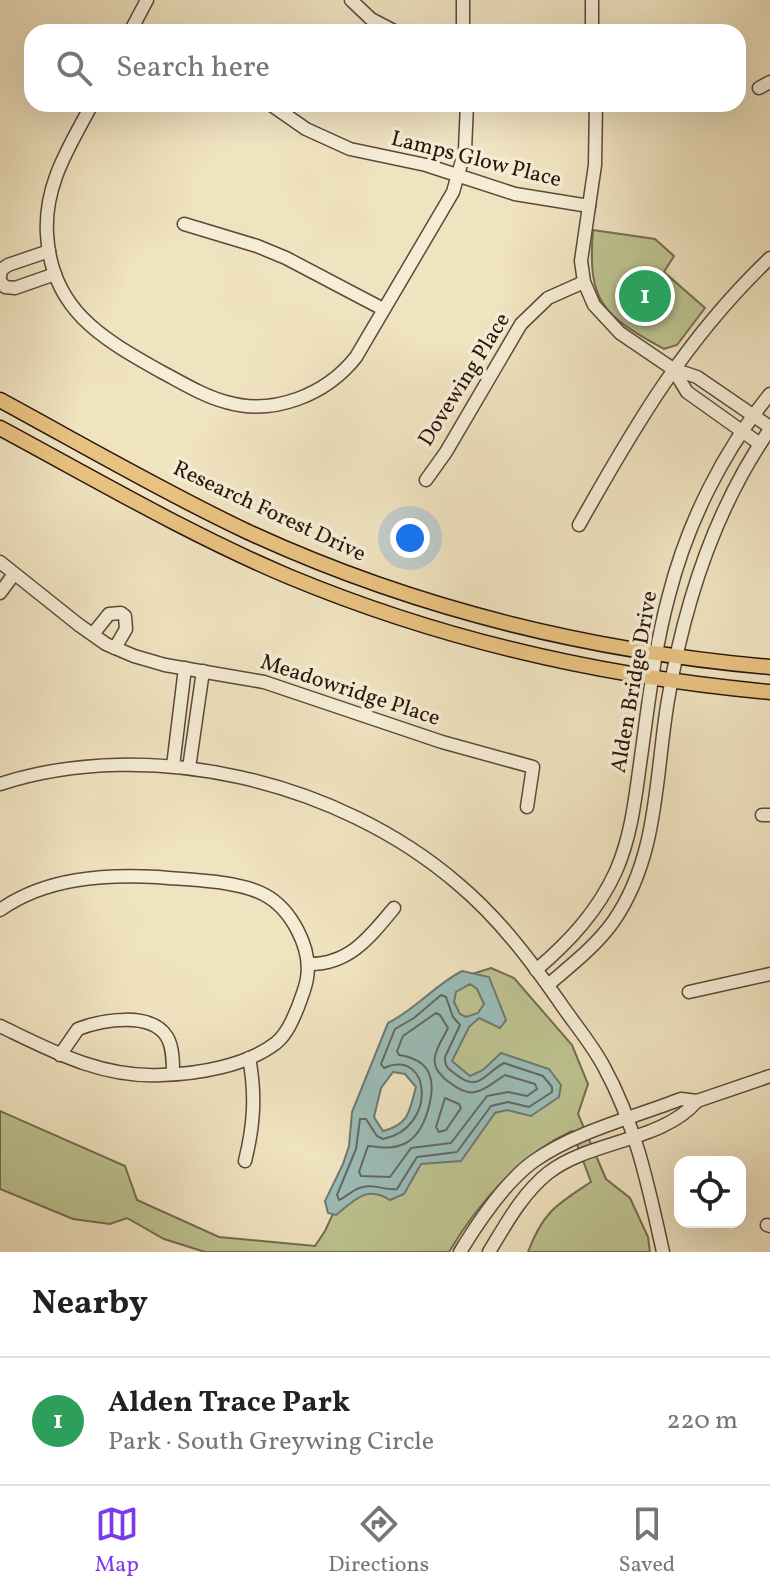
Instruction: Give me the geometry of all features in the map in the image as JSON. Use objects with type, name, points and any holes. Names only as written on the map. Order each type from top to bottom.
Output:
[{"type":"main road","name":"Research Forest Drive","points":[[0,400],[244,530],[367,581],[522,629],[677,658],[770,667]]},
{"type":"main road","points":[[0,428],[231,550],[358,604],[438,631],[516,652],[672,681],[770,692]]},
{"type":"street","points":[[134,24],[147,0]]},
{"type":"street","points":[[351,0],[381,24]]},
{"type":"street","points":[[463,0],[463,24]]},
{"type":"street","points":[[592,0],[592,24]]},
{"type":"street","points":[[88,112],[60,163],[51,188],[47,219],[49,251],[55,274],[71,306],[102,337],[197,391],[240,405],[281,404],[305,396],[339,377],[356,357],[444,207],[458,176],[465,150],[467,112]]},
{"type":"street","name":"Lamps Glow Place","points":[[282,112],[306,129],[338,144],[376,156],[426,165],[515,194],[589,206]]},
{"type":"street","points":[[596,112],[595,165],[581,261],[584,282],[594,305],[610,325],[673,369],[697,377],[770,428]]},
{"type":"street","points":[[184,224],[286,258],[383,309]]},
{"type":"street","points":[[49,251],[8,265],[1,270],[0,279],[5,287],[15,288],[55,274]]},
{"type":"street","points":[[579,525],[635,424],[673,369],[723,305],[770,258]]},
{"type":"street","name":"Dovewing Place","points":[[426,480],[446,452],[521,324],[548,298],[584,282]]},
{"type":"street","points":[[673,369],[687,392],[760,444]]},
{"type":"street","name":"Alden Bridge Drive","points":[[536,970],[566,944],[593,910],[615,874],[633,814],[669,594],[684,548],[719,471],[742,431],[770,394]]},
{"type":"street","name":"Alden Bridge Drive","points":[[548,985],[598,940],[613,922],[635,882],[649,841],[672,681],[690,598],[704,554],[732,493],[770,428]]},
{"type":"street","name":"Meadowridge Place","points":[[0,562],[93,634],[134,656],[264,682],[442,742],[533,767],[527,807]]},
{"type":"street","points":[[0,593],[14,574]]},
{"type":"street","points":[[93,634],[109,614],[121,613],[125,616],[126,629],[115,648]]},
{"type":"street","points":[[173,766],[185,668]]},
{"type":"street","points":[[189,768],[203,671]]},
{"type":"street","points":[[0,784],[38,773],[84,767],[142,764],[189,768],[249,779],[306,798],[401,843],[459,884],[490,913],[548,985],[604,1067],[635,1137],[663,1252]]},
{"type":"street","points":[[0,910],[27,894],[71,881],[149,877],[235,886],[265,895],[283,910],[298,932],[308,964],[307,978],[287,1031],[280,1040],[249,1058],[198,1071],[160,1075],[112,1071],[81,1064],[0,1026]]},
{"type":"street","points":[[308,964],[337,960],[359,947],[394,908]]},
{"type":"street","points":[[689,992],[770,974]]},
{"type":"street","points":[[60,1055],[78,1029],[107,1022],[142,1021],[154,1024],[166,1036],[173,1074]]},
{"type":"street","points":[[245,1161],[254,1112],[254,1085],[249,1058]]},
{"type":"street","points":[[460,1252],[498,1199],[532,1163],[575,1138],[681,1099],[697,1101],[770,1076]]},
{"type":"street","points":[[489,1252],[522,1199],[548,1173],[574,1158],[635,1137],[686,1113],[697,1101]]},
{"type":"green space","points":[[593,230],[655,239],[674,256],[664,272],[705,308],[677,345],[664,349],[626,326],[603,304],[593,275]]},
{"type":"green space","points":[[491,968],[514,978],[572,1045],[588,1084],[578,1114],[606,1179],[630,1198],[648,1237],[650,1252],[528,1252],[545,1218],[591,1182],[572,1131],[535,1153],[502,1182],[473,1216],[449,1252],[205,1252],[164,1239],[127,1218],[110,1224],[73,1219],[0,1189],[0,1111],[125,1166],[137,1200],[219,1237],[315,1246],[343,1192],[418,1127],[449,992],[466,976]]},
{"type":"water","points":[[462,971],[489,977],[506,1020],[500,1028],[479,1018],[469,1027],[452,1061],[470,1076],[483,1070],[501,1053],[549,1069],[561,1085],[559,1097],[531,1116],[507,1110],[495,1113],[461,1161],[421,1164],[404,1194],[390,1200],[367,1194],[336,1215],[328,1213],[325,1201],[349,1146],[352,1112],[388,1023]],"holes":[[[470,984],[477,989],[484,1004],[478,1013],[466,1017],[460,1014],[454,1002],[456,992]],[[393,1072],[405,1074],[416,1087],[407,1115],[399,1125],[383,1131],[374,1117],[381,1088]]]},
{"type":"place","name":"Alden Trace Park","points":[[645,296]]}]
